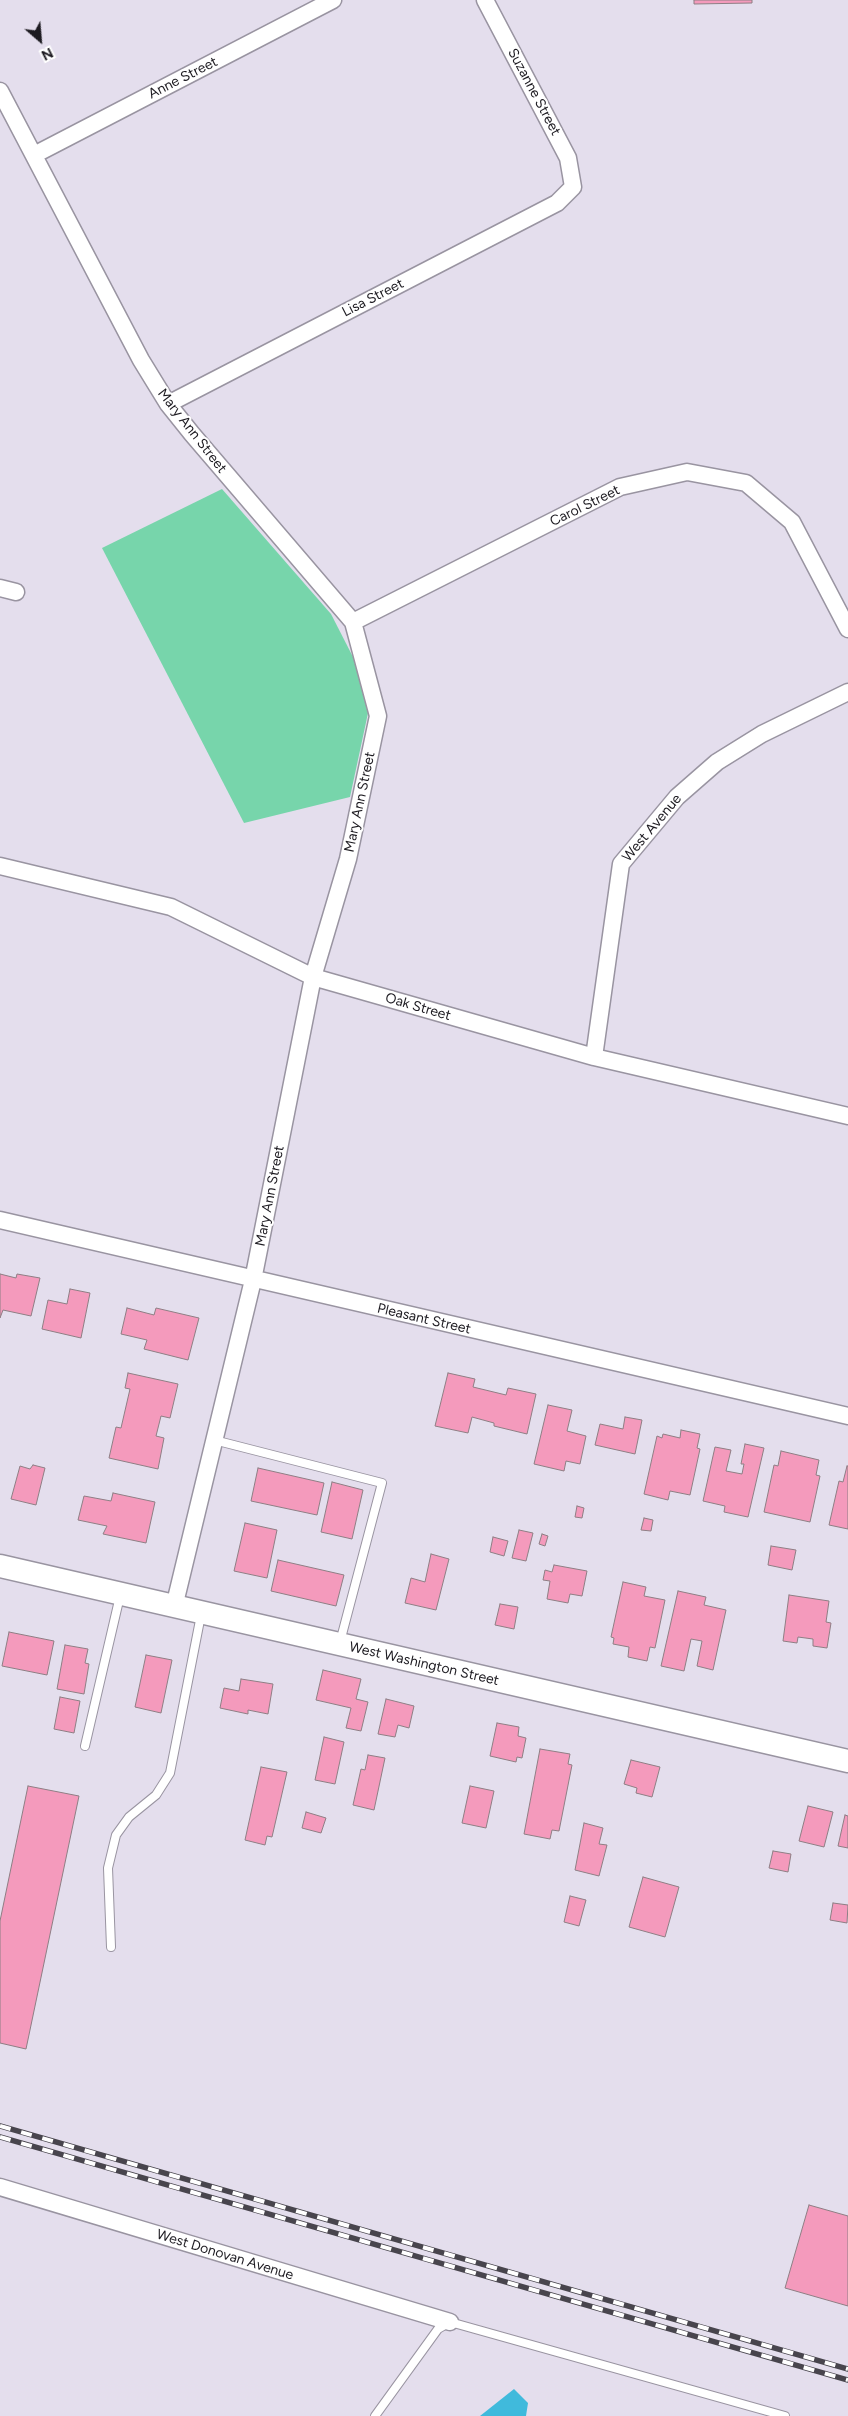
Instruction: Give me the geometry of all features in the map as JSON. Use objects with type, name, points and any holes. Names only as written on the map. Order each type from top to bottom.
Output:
[{"type":"main road","name":"West Washington Street","points":[[0,1566],[848,1761]]},
{"type":"street","name":"Anne Street","points":[[34,155],[333,0]]},
{"type":"street","name":"Suzanne Street","points":[[485,0],[568,158],[573,187]]},
{"type":"street","name":"Mary Ann Street","points":[[0,91],[141,360],[168,404],[353,622],[378,716],[348,859],[313,977],[253,1280],[174,1607]]},
{"type":"street","name":"Lisa Street","points":[[168,404],[557,203],[573,187]]},
{"type":"street","name":"Carol Street","points":[[353,622],[620,487],[687,472],[746,483],[792,522],[848,629]]},
{"type":"street","points":[[0,588],[16,592]]},
{"type":"street","name":"West Avenue","points":[[594,1058],[621,864],[677,796],[718,762],[762,734],[848,692]]},
{"type":"street","name":"Oak Street","points":[[0,866],[171,907],[313,977],[594,1058],[848,1116]]},
{"type":"street","name":"Pleasant Street","points":[[0,1220],[848,1416]]},
{"type":"street","name":"West Donovan Avenue","points":[[0,2187],[450,2322]]},
{"type":"lane","points":[[214,1440],[382,1484],[340,1644]]},
{"type":"lane","points":[[85,1746],[120,1594]]},
{"type":"lane","points":[[111,1947],[108,1868],[116,1835],[129,1817],[156,1795],[170,1773],[202,1613]]},
{"type":"lane","points":[[375,2416],[438,2329],[450,2322],[785,2416]]},
{"type":"green space","points":[[222,489],[331,614],[353,657],[368,713],[350,797],[244,823],[102,548]]},
{"type":"water","points":[[514,2389],[528,2403],[526,2416],[480,2416]]},
{"type":"building","points":[[694,0],[752,0],[752,3],[694,4]]},
{"type":"building","points":[[0,1274],[16,1278],[17,1274],[40,1278],[31,1316],[3,1310],[0,1318]]},
{"type":"building","points":[[70,1289],[90,1293],[81,1338],[42,1329],[48,1300],[67,1304]]},
{"type":"building","points":[[127,1308],[154,1315],[156,1308],[199,1318],[188,1360],[144,1349],[147,1340],[121,1334]]},
{"type":"building","points":[[128,1373],[178,1384],[170,1418],[161,1416],[156,1436],[164,1438],[158,1469],[109,1458],[116,1427],[121,1428],[130,1389],[125,1388]]},
{"type":"building","points":[[448,1373],[475,1379],[473,1387],[506,1395],[508,1388],[536,1394],[527,1434],[494,1426],[494,1423],[472,1417],[468,1433],[435,1426]]},
{"type":"building","points":[[548,1405],[572,1410],[567,1431],[586,1436],[580,1464],[566,1461],[564,1471],[534,1464]]},
{"type":"building","points":[[625,1417],[642,1420],[635,1454],[595,1445],[600,1424],[623,1429]]},
{"type":"building","points":[[681,1430],[700,1434],[697,1448],[700,1449],[690,1495],[670,1491],[668,1500],[644,1494],[657,1436],[662,1438],[663,1434],[680,1438]]},
{"type":"building","points":[[745,1444],[764,1448],[748,1517],[724,1512],[725,1506],[703,1501],[715,1447],[731,1450],[726,1471],[742,1474],[744,1464],[741,1464]]},
{"type":"building","points":[[781,1451],[819,1460],[816,1475],[820,1476],[810,1522],[764,1512],[774,1465],[778,1466]]},
{"type":"building","points":[[33,1465],[45,1468],[36,1505],[11,1499],[20,1466],[30,1469]]},
{"type":"building","points":[[847,1466],[848,1529],[829,1525],[839,1481],[843,1482]]},
{"type":"building","points":[[258,1468],[324,1483],[317,1515],[251,1501]]},
{"type":"building","points":[[332,1482],[363,1490],[352,1539],[321,1532]]},
{"type":"building","points":[[113,1493],[155,1502],[146,1543],[103,1534],[107,1526],[78,1520],[84,1496],[111,1501]]},
{"type":"building","points":[[577,1506],[584,1508],[582,1518],[575,1517]]},
{"type":"building","points":[[644,1518],[653,1520],[651,1531],[641,1530]]},
{"type":"building","points":[[245,1523],[277,1530],[267,1578],[234,1571]]},
{"type":"building","points":[[519,1530],[533,1533],[526,1561],[512,1558]]},
{"type":"building","points":[[542,1534],[548,1536],[545,1546],[539,1544]]},
{"type":"building","points":[[493,1537],[508,1541],[504,1556],[490,1552]]},
{"type":"building","points":[[771,1546],[796,1550],[792,1570],[768,1565]]},
{"type":"building","points":[[431,1554],[449,1559],[436,1610],[405,1603],[411,1578],[425,1582]]},
{"type":"building","points":[[278,1560],[344,1575],[336,1606],[271,1591]]},
{"type":"building","points":[[554,1565],[587,1571],[582,1596],[570,1594],[568,1603],[547,1599],[550,1581],[543,1580],[545,1570],[552,1572]]},
{"type":"building","points":[[623,1582],[646,1587],[644,1596],[665,1600],[655,1648],[650,1647],[647,1661],[628,1657],[629,1647],[613,1644],[614,1638],[611,1637]]},
{"type":"building","points":[[678,1591],[706,1597],[704,1605],[726,1610],[713,1670],[697,1666],[702,1641],[691,1639],[684,1671],[661,1666]]},
{"type":"building","points":[[789,1595],[829,1601],[826,1622],[831,1623],[827,1648],[813,1646],[813,1639],[798,1637],[797,1643],[783,1641]]},
{"type":"building","points":[[500,1604],[518,1607],[514,1629],[495,1625]]},
{"type":"building","points":[[9,1632],[54,1641],[47,1675],[2,1666]]},
{"type":"building","points":[[65,1645],[88,1649],[85,1663],[89,1664],[84,1694],[57,1689]]},
{"type":"building","points":[[146,1655],[172,1660],[161,1713],[135,1707]]},
{"type":"building","points":[[323,1670],[361,1679],[356,1699],[368,1702],[361,1731],[346,1728],[351,1708],[316,1700]]},
{"type":"building","points":[[241,1679],[273,1684],[268,1714],[248,1710],[248,1714],[220,1708],[224,1688],[239,1691]]},
{"type":"building","points":[[60,1697],[80,1701],[74,1733],[54,1729]]},
{"type":"building","points":[[386,1699],[414,1706],[409,1728],[398,1725],[395,1737],[378,1734]]},
{"type":"building","points":[[497,1723],[519,1727],[518,1736],[526,1738],[522,1758],[517,1757],[516,1762],[490,1756]]},
{"type":"building","points":[[324,1737],[344,1742],[335,1784],[315,1780]]},
{"type":"building","points":[[540,1749],[570,1754],[568,1764],[572,1765],[559,1831],[552,1830],[550,1839],[524,1834]]},
{"type":"building","points":[[368,1755],[385,1758],[374,1810],[353,1805],[361,1769],[365,1770]]},
{"type":"building","points":[[631,1760],[660,1767],[652,1797],[636,1793],[637,1788],[624,1784]]},
{"type":"building","points":[[261,1767],[287,1772],[272,1837],[267,1836],[265,1845],[245,1840]]},
{"type":"building","points":[[28,1786],[79,1796],[26,2049],[0,2043],[0,1921]]},
{"type":"building","points":[[470,1786],[494,1791],[486,1828],[462,1823]]},
{"type":"building","points":[[808,1806],[833,1812],[824,1847],[799,1841]]},
{"type":"building","points":[[306,1812],[326,1818],[321,1833],[302,1828]]},
{"type":"building","points":[[845,1815],[848,1816],[848,1848],[838,1846]]},
{"type":"building","points":[[584,1823],[603,1828],[599,1844],[607,1845],[599,1876],[575,1870]]},
{"type":"building","points":[[773,1851],[791,1854],[788,1872],[769,1868]]},
{"type":"building","points":[[643,1877],[679,1887],[665,1937],[629,1927]]},
{"type":"building","points":[[570,1896],[586,1900],[579,1926],[564,1922]]},
{"type":"building","points":[[833,1903],[848,1905],[847,1923],[830,1920]]},
{"type":"building","points":[[809,2205],[848,2216],[848,2306],[785,2288]]},
{"type":"railway","points":[[0,2126],[848,2369]]},
{"type":"railway","points":[[0,2137],[848,2380]]}]
